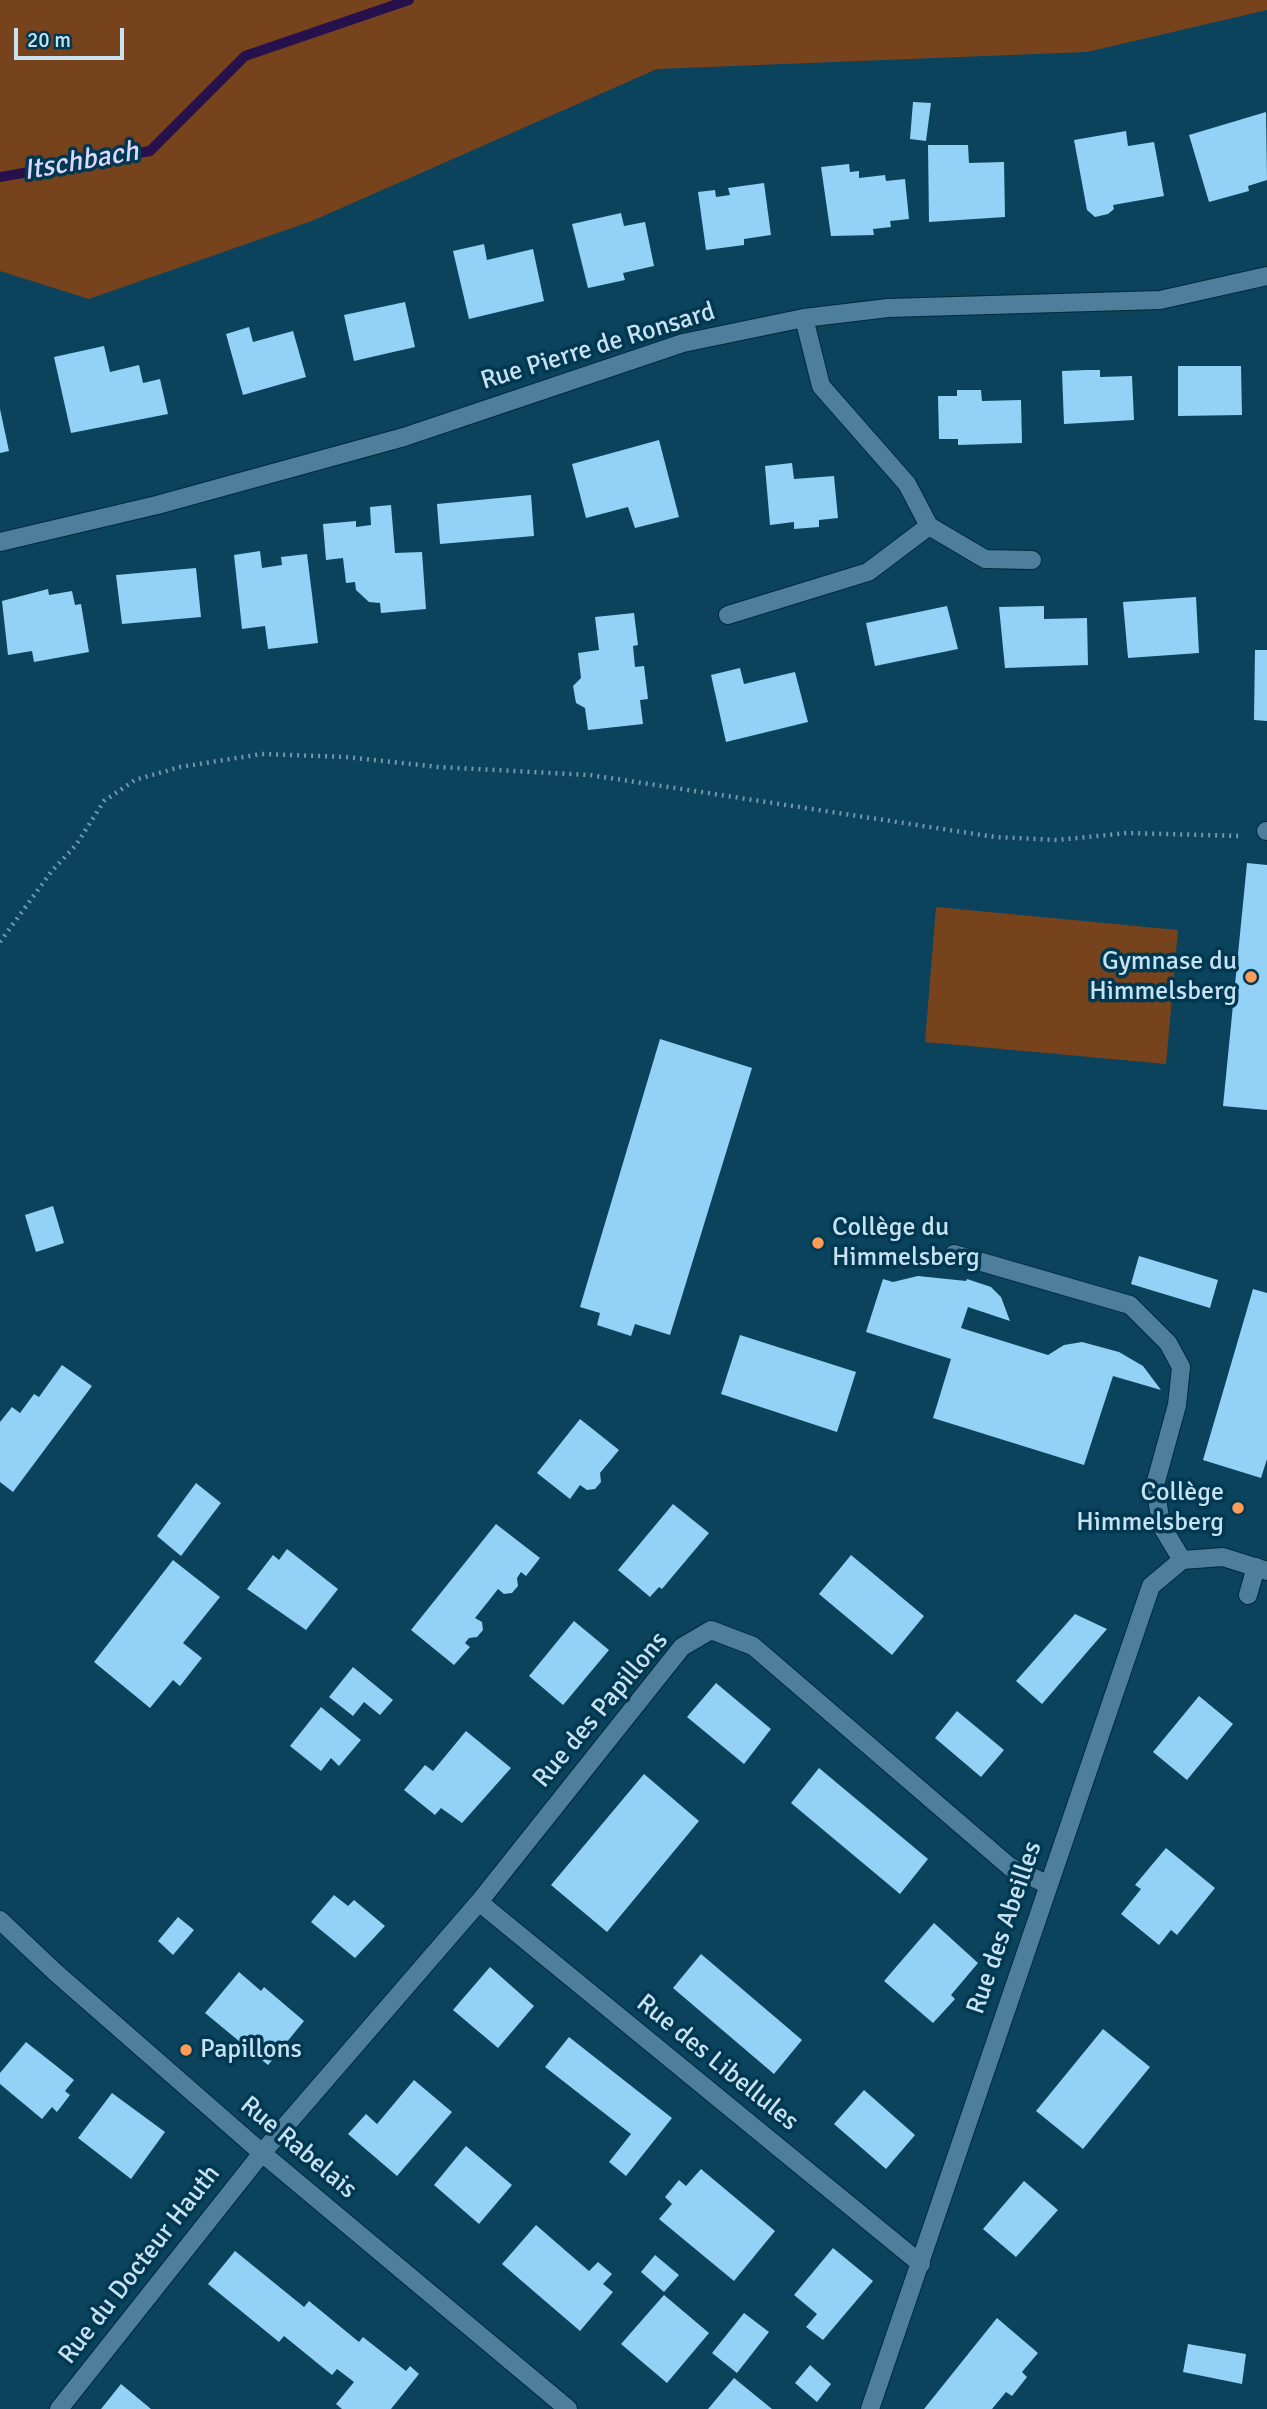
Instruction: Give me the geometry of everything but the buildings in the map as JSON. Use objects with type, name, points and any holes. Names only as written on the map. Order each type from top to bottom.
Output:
[{"type":"street","name":"Rue Pierre de Ronsard","points":[[0,542],[157,505],[404,437],[683,343],[804,318],[888,308],[1160,300],[1267,276]]},
{"type":"street","points":[[804,318],[821,386],[907,484],[929,526],[985,559],[1032,560]]},
{"type":"street","points":[[728,615],[868,572],[929,526]]},
{"type":"street","points":[[954,1254],[1130,1305],[1168,1343],[1181,1367],[1177,1405],[1155,1485],[1161,1525],[1182,1560],[1223,1557],[1262,1569],[1248,1595]]},
{"type":"street","name":"Rue des Abeilles","points":[[870,2409],[1047,1884],[1151,1586],[1182,1560]]},
{"type":"street","name":"Rue des Papillons","points":[[262,2153],[479,1902],[682,1647],[711,1630],[753,1646],[1010,1867],[1047,1884]]},
{"type":"street","name":"Rue des Libellules","points":[[479,1902],[921,2264]]},
{"type":"street","name":"Rue Rabelais","points":[[0,1920],[55,1972],[262,2153],[568,2409]]},
{"type":"street","name":"Rue du Docteur Hauth","points":[[59,2409],[262,2153]]},
{"type":"path","points":[[0,942],[51,872],[76,845],[104,801],[135,780],[180,767],[262,754],[346,757],[438,767],[590,775],[995,837],[1057,840],[1127,834],[1237,836],[1266,831]]},
{"type":"shaded area","points":[[0,0],[1267,0],[1267,10],[1087,52],[657,69],[312,221],[89,299],[0,271]]},
{"type":"shaded area","points":[[936,907],[1178,930],[1166,1064],[925,1042]]},
{"type":"waterway","name":"Itschbach","points":[[0,177],[150,151],[245,56],[409,0]]},
{"type":"place","name":"Gymnase du Himmelsberg","points":[[1251,977]]},
{"type":"place","name":"Collège du Himmelsberg","points":[[818,1243]]},
{"type":"place","name":"Collège Himmelsberg","points":[[1238,1508]]},
{"type":"place","name":"Papillons","points":[[186,2050]]}]
